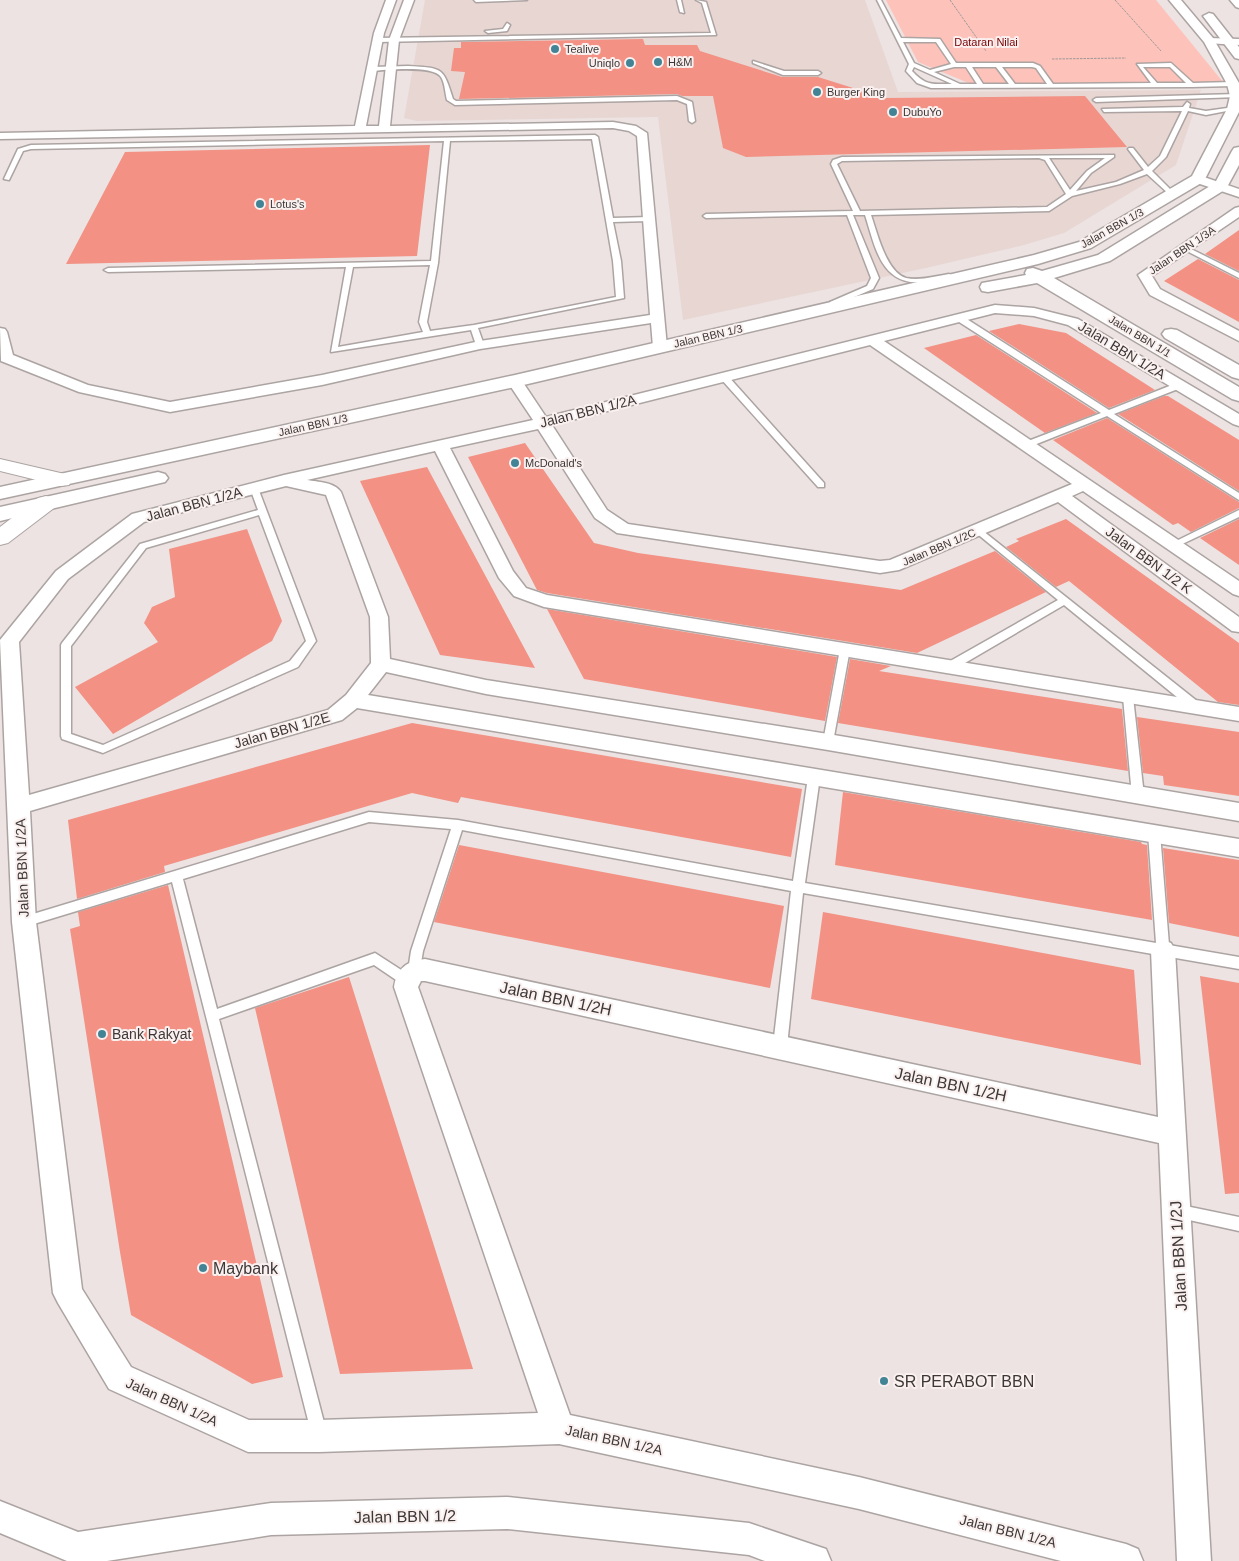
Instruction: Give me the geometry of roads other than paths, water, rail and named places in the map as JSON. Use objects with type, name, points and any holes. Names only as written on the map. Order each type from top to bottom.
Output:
[{"type":"main road","points":[[0,466],[61,480]]},
{"type":"main road","points":[[0,538],[46,503]]},
{"type":"street","points":[[360,129],[379,37],[391,0]]},
{"type":"street","points":[[384,128],[395,36],[409,0]]},
{"type":"street","points":[[1175,0],[1209,41],[1235,96],[1220,123],[1198,179],[1239,193]]},
{"type":"street","points":[[1235,0],[1239,5]]},
{"type":"street","points":[[1202,7],[1234,42],[1239,55]]},
{"type":"street","points":[[1209,41],[1234,42]]},
{"type":"street","points":[[0,151],[5,135],[613,125],[632,128],[643,135],[656,318],[660,348],[666,352],[679,353],[729,344],[749,344]]},
{"type":"street","points":[[1221,186],[1239,151]]},
{"type":"street","name":"Jalan BBN 1/3","points":[[787,335],[976,281],[1016,263],[1085,245],[1198,179]]},
{"type":"street","name":"Jalan BBN 1/3","points":[[0,514],[528,390],[660,348],[822,309],[976,281],[1041,277],[1062,272],[1104,258],[1221,186]]},
{"type":"street","name":"Jalan BBN 1/3A","points":[[1239,211],[1233,222],[1185,248],[1145,275],[1156,292],[1239,337]]},
{"type":"street","name":"Jalan BBN 1/1","points":[[1038,258],[1136,314]]},
{"type":"street","points":[[1091,280],[1097,266],[1104,258]]},
{"type":"street","name":"Jalan BBN 1/1","points":[[1016,263],[1239,395]]},
{"type":"street","points":[[976,281],[1053,294],[1096,310]]},
{"type":"street","name":"Jalan BBN 1/2A","points":[[1126,1561],[860,1493],[559,1428],[319,1436],[248,1436],[120,1378],[68,1293],[24,922],[9,640],[62,575],[138,518],[284,480],[542,423],[995,309],[1034,312],[1073,322],[1239,421]]},
{"type":"street","points":[[0,332],[6,358],[84,389],[170,407],[322,380],[480,345],[656,318]]},
{"type":"street","name":"Jalan BBN 1/1","points":[[1153,324],[1239,373]]},
{"type":"street","points":[[871,340],[1085,484]]},
{"type":"street","name":"Jalan BBN 1/3","points":[[0,493],[528,390]]},
{"type":"street","name":"Jalan BBN 1/2C","points":[[528,390],[542,423],[601,514],[623,529],[880,566],[893,566],[1085,484]]},
{"type":"street","points":[[440,446],[505,574],[520,592],[544,601],[1239,714]]},
{"type":"street","points":[[334,492],[342,481],[375,459]]},
{"type":"street","points":[[284,480],[324,488],[334,492],[379,617],[380,664],[486,687],[828,742],[1239,812]]},
{"type":"street","name":"Jalan BBN 1/2 K","points":[[1085,484],[1239,590]]},
{"type":"street","name":"Jalan BBN 1/2 K","points":[[1060,494],[1239,626]]},
{"type":"street","name":"Jalan BBN 1/2E","points":[[19,806],[335,715],[353,700],[380,664]]},
{"type":"street","points":[[353,700],[1239,848]]},
{"type":"street","name":"Jalan BBN 1/2J","points":[[1163,950],[1194,1561]]},
{"type":"street","name":"Jalan BBN 1/2H","points":[[411,975],[425,970],[1172,1133]]},
{"type":"street","points":[[411,975],[406,987],[559,1428]]},
{"type":"street","name":"Jalan BBN 1/2","points":[[0,1517],[78,1549],[271,1519],[507,1513],[749,1539],[814,1561]]},
{"type":"lane","points":[[476,1],[525,0]]},
{"type":"lane","points":[[679,0],[682,12]]},
{"type":"lane","points":[[395,36],[714,34],[704,2],[698,0]]},
{"type":"lane","points":[[879,0],[912,64],[962,86]]},
{"type":"lane","points":[[480,31],[505,30],[507,25]]},
{"type":"lane","points":[[379,37],[465,32]]},
{"type":"lane","points":[[900,40],[938,40],[954,65]]},
{"type":"lane","points":[[754,62],[783,73],[818,73]]},
{"type":"lane","points":[[912,64],[909,71],[924,85],[1192,85],[1235,96]]},
{"type":"lane","points":[[1156,85],[1139,65],[1171,64],[1192,85]]},
{"type":"lane","points":[[929,72],[954,65],[1038,67],[1052,86]]},
{"type":"lane","points":[[968,65],[980,86]]},
{"type":"lane","points":[[998,65],[1014,86]]},
{"type":"lane","points":[[372,69],[429,70],[441,74],[450,100],[455,103],[678,98],[690,103],[692,121]]},
{"type":"lane","points":[[1096,100],[1235,96]]},
{"type":"lane","points":[[1104,110],[1219,113],[1235,96]]},
{"type":"lane","points":[[1070,195],[1118,183],[1148,171],[1163,157],[1185,112],[1188,98]]},
{"type":"lane","points":[[1206,113],[1220,123]]},
{"type":"lane","points":[[7,179],[20,150],[30,147],[595,137],[617,261],[620,298],[474,327],[334,350],[350,265]]},
{"type":"lane","points":[[427,334],[423,322],[434,262],[447,140]]},
{"type":"lane","points":[[1131,150],[1148,171],[1172,194]]},
{"type":"lane","points":[[1040,156],[1047,160],[1070,195]]},
{"type":"lane","points":[[706,216],[853,212],[1049,209],[1070,195],[1089,172],[1112,156],[842,159],[835,161],[834,164],[853,212],[875,278],[870,287],[822,309]]},
{"type":"lane","points":[[867,212],[886,262],[894,276],[903,280],[976,281]]},
{"type":"lane","points":[[610,220],[650,219]]},
{"type":"lane","points":[[1185,248],[1239,276]]},
{"type":"lane","points":[[108,270],[434,262]]},
{"type":"lane","points":[[959,318],[1239,497]]},
{"type":"lane","points":[[474,327],[480,345]]},
{"type":"lane","points":[[724,377],[821,485]]},
{"type":"lane","points":[[1026,445],[1180,385]]},
{"type":"lane","points":[[254,488],[263,511],[312,641],[294,664],[103,749],[66,736],[66,646],[143,546],[263,511]]},
{"type":"lane","points":[[1173,545],[1239,513]]},
{"type":"lane","points":[[978,530],[1199,708]]},
{"type":"lane","points":[[949,667],[1065,600]]},
{"type":"lane","points":[[828,742],[845,649]]},
{"type":"lane","points":[[1128,697],[1138,796]]},
{"type":"lane","points":[[780,1046],[798,887],[814,777]]},
{"type":"lane","points":[[24,922],[369,817],[458,825],[798,887],[1239,963]]},
{"type":"lane","points":[[212,1016],[375,959],[411,975],[458,825]]},
{"type":"lane","points":[[1154,833],[1163,950]]},
{"type":"lane","points":[[176,876],[319,1436]]},
{"type":"lane","points":[[1176,1211],[1239,1224]]},
{"type":"place","name":"Tealive","points":[[555,49]]},
{"type":"place","name":"H&M","points":[[658,62]]},
{"type":"place","name":"Uniqlo","points":[[630,63]]},
{"type":"place","name":"Burger King","points":[[817,92]]},
{"type":"place","name":"DubuYo","points":[[893,112]]},
{"type":"place","name":"Lotus's","points":[[260,204]]},
{"type":"place","name":"McDonald's","points":[[515,463]]},
{"type":"place","name":"Bank Rakyat","points":[[102,1034]]},
{"type":"place","name":"Maybank","points":[[203,1268]]},
{"type":"place","name":"SR PERABOT BBN","points":[[884,1381]]},
{"type":"park label","name":"Dataran Nilai","points":[[986,42]]}]
